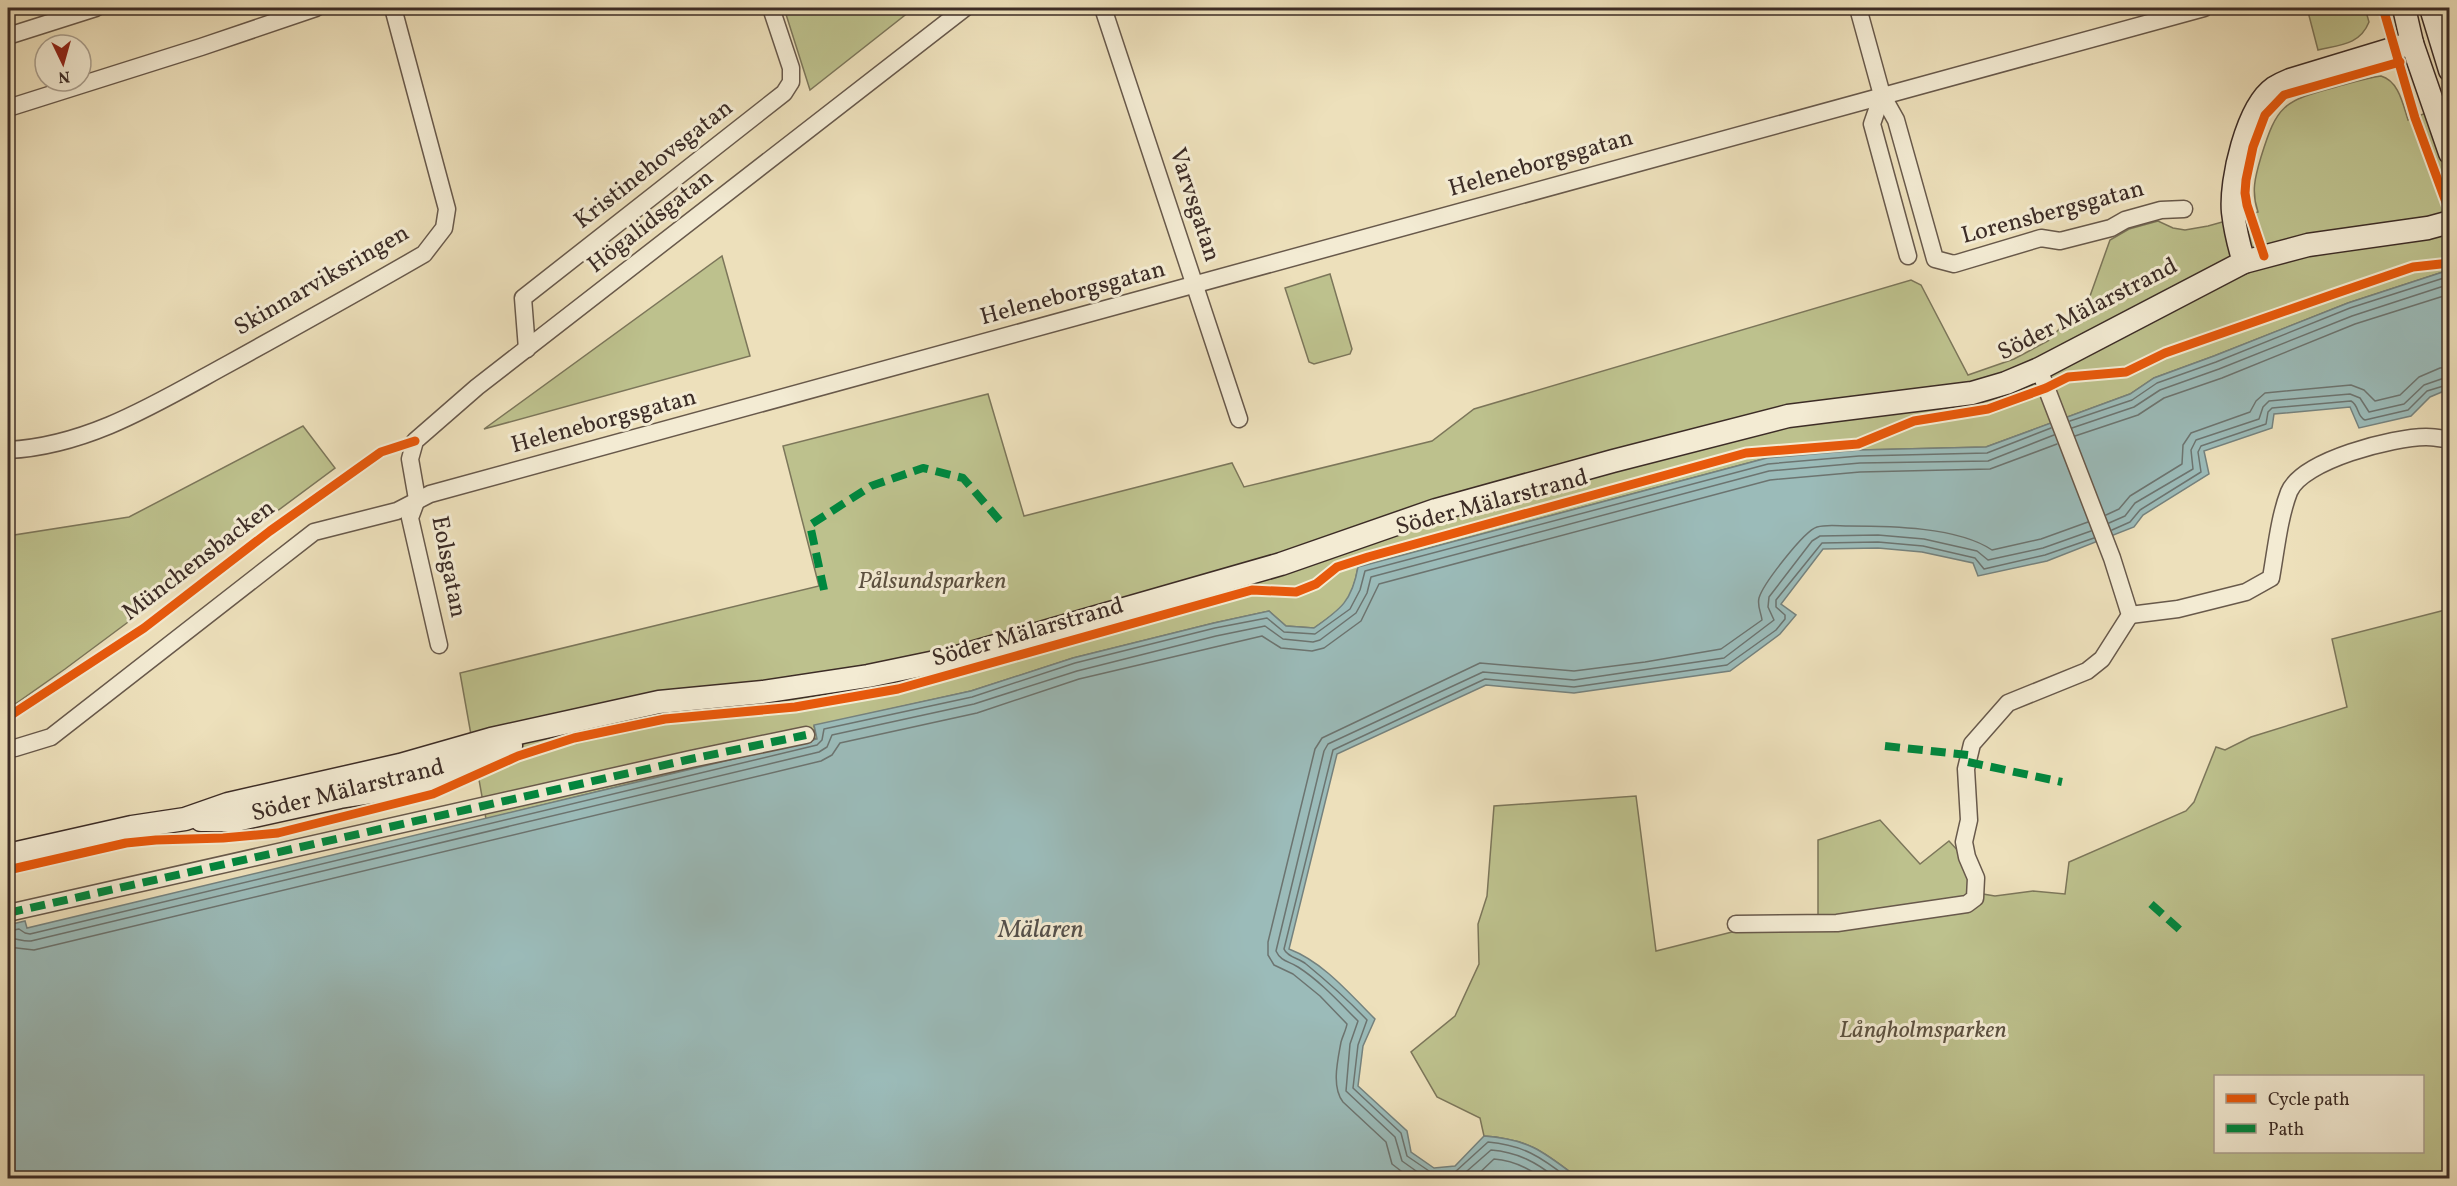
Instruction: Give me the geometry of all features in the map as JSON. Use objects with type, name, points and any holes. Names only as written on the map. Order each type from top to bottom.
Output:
[{"type":"street","points":[[8,36],[96,8]]},
{"type":"street","points":[[8,108],[316,8]]},
{"type":"street","name":"Skinnarviksringen","points":[[8,450],[41,446],[81,436],[148,408],[424,254],[444,228],[447,209],[393,8]]},
{"type":"street","name":"Kristinehovsgatan","points":[[527,349],[523,298],[784,93],[791,82],[790,68],[771,8]]},
{"type":"street","name":"Högalidsgatan","points":[[417,499],[410,459],[415,441],[477,387],[965,8]]},
{"type":"street","name":"Varvsgatan","points":[[1103,8],[1239,419]]},
{"type":"street","points":[[1858,8],[1882,94],[1872,124],[1908,256]]},
{"type":"street","name":"Heleneborgsgatan","points":[[15,748],[51,737],[314,532],[397,511],[417,499],[1882,94],[2204,8]]},
{"type":"street","points":[[2404,8],[2412,44],[2450,153]]},
{"type":"street","points":[[2431,8],[2450,70]]},
{"type":"street","points":[[2244,262],[2233,211],[2235,178],[2246,135],[2265,98],[2273,88],[2290,80],[2412,44]]},
{"type":"street","name":"Lorensbergsgatan","points":[[1882,94],[1896,120],[1935,259],[1954,264],[2041,238],[2060,241],[2111,228],[2125,220],[2161,210],[2184,209]]},
{"type":"street","name":"Söder Mälarstrand","points":[[8,855],[132,827],[185,819],[236,820],[340,797],[404,787],[474,761],[561,724],[659,702],[775,690],[868,676],[950,659],[1281,564],[1436,510],[1613,461],[1788,416],[1972,393],[2006,383],[2039,369],[2244,262],[2308,244],[2428,228],[2450,222]]},
{"type":"street","points":[[1736,924],[1837,923],[1966,904],[1975,898],[1976,878],[1964,843],[1969,820],[1966,769],[1972,744],[2008,703],[2087,671],[2102,659],[2130,615],[2112,558],[2039,369]]},
{"type":"street","points":[[2130,615],[2178,609],[2246,592],[2271,578],[2277,539],[2290,490],[2300,477],[2319,465],[2365,448],[2425,437],[2450,439]]},
{"type":"street","name":"Eolsgatan","points":[[417,499],[410,518],[439,645]]},
{"type":"street","points":[[8,913],[806,735]]},
{"type":"green space","points":[[784,8],[914,8],[810,90]]},
{"type":"green space","points":[[2307,8],[2365,8],[2369,22],[2365,30],[2354,40],[2318,50]]},
{"type":"green space","name":"Pålsundsparken","points":[[2381,76],[2396,88],[2408,120],[2449,104],[2449,270],[2348,303],[2154,378],[2130,394],[1986,447],[1859,450],[1767,458],[1358,567],[1353,589],[1345,604],[1314,628],[1286,626],[1269,611],[1214,623],[1073,658],[971,691],[814,726],[817,738],[486,819],[460,673],[819,586],[783,446],[988,394],[1024,516],[1232,463],[1244,487],[1432,441],[1474,409],[1911,280],[1921,285],[1968,375],[2014,359],[2048,341],[2090,296],[2110,240],[2129,229],[2158,221],[2173,228],[2185,230],[2258,212],[2254,191],[2257,171],[2272,126],[2285,108],[2293,102],[2318,92]]},
{"type":"green space","points":[[722,256],[750,356],[484,429]]},
{"type":"green space","points":[[1330,274],[1352,349],[1350,354],[1314,364],[1309,362],[1285,288]]},
{"type":"green space","points":[[303,426],[335,468],[8,709],[8,536],[129,517]]},
{"type":"green space","name":"Långholmsparken","points":[[2449,609],[2449,1178],[1578,1178],[1535,1148],[1513,1140],[1484,1136],[1480,1118],[1437,1097],[1411,1052],[1455,1016],[1479,964],[1478,924],[1487,896],[1494,806],[1636,796],[1656,951],[1736,931],[1818,917],[1818,840],[1880,820],[1920,864],[1949,841],[1961,854],[1971,892],[1995,896],[2033,891],[2065,894],[2069,862],[2186,811],[2194,802],[2216,747],[2225,750],[2251,737],[2347,707],[2332,639]]},
{"type":"water","name":"Mälaren","points":[[2449,270],[2449,389],[2430,397],[2411,416],[2359,428],[2350,407],[2274,414],[2272,428],[2204,451],[2209,474],[2143,515],[2134,527],[2047,561],[1978,576],[1973,563],[1922,552],[1878,548],[1823,549],[1781,604],[1796,615],[1780,634],[1730,671],[1574,693],[1486,685],[1337,754],[1289,949],[1324,970],[1375,1019],[1363,1046],[1358,1086],[1407,1131],[1411,1152],[1434,1168],[1455,1166],[1484,1136],[1513,1140],[1535,1148],[1578,1178],[8,1178],[8,925],[25,921],[27,928],[817,739],[814,725],[971,691],[1073,658],[1214,623],[1269,611],[1286,626],[1314,628],[1344,603],[1349,596],[1358,567],[1767,458],[1859,450],[1986,447],[2130,394],[2154,378],[2348,303]]},
{"type":"marked path","points":[[824,590],[810,525],[871,486],[923,468],[963,478],[1001,522]]},
{"type":"marked path","points":[[8,913],[806,735]]},
{"type":"marked path","points":[[1885,746],[1968,755]]},
{"type":"marked path","points":[[1968,762],[2062,782]]},
{"type":"marked path","points":[[2151,904],[2180,930]]},
{"type":"cycle path","points":[[2383,8],[2415,118],[2450,213]]},
{"type":"cycle path","points":[[2264,256],[2245,193],[2253,147],[2265,115],[2284,95],[2400,62]]},
{"type":"cycle path","points":[[8,870],[126,843],[278,833],[433,794],[518,756],[574,738],[665,719],[795,707],[898,689],[1252,590],[1296,592],[1316,584],[1337,567],[1368,557],[1746,453],[1858,444],[1914,421],[1988,409],[2046,388],[2068,377],[2126,372],[2165,353],[2413,267],[2450,263]]},
{"type":"cycle path","name":"Münchensbacken","points":[[8,717],[144,628],[270,531],[381,452],[415,441]]}]
